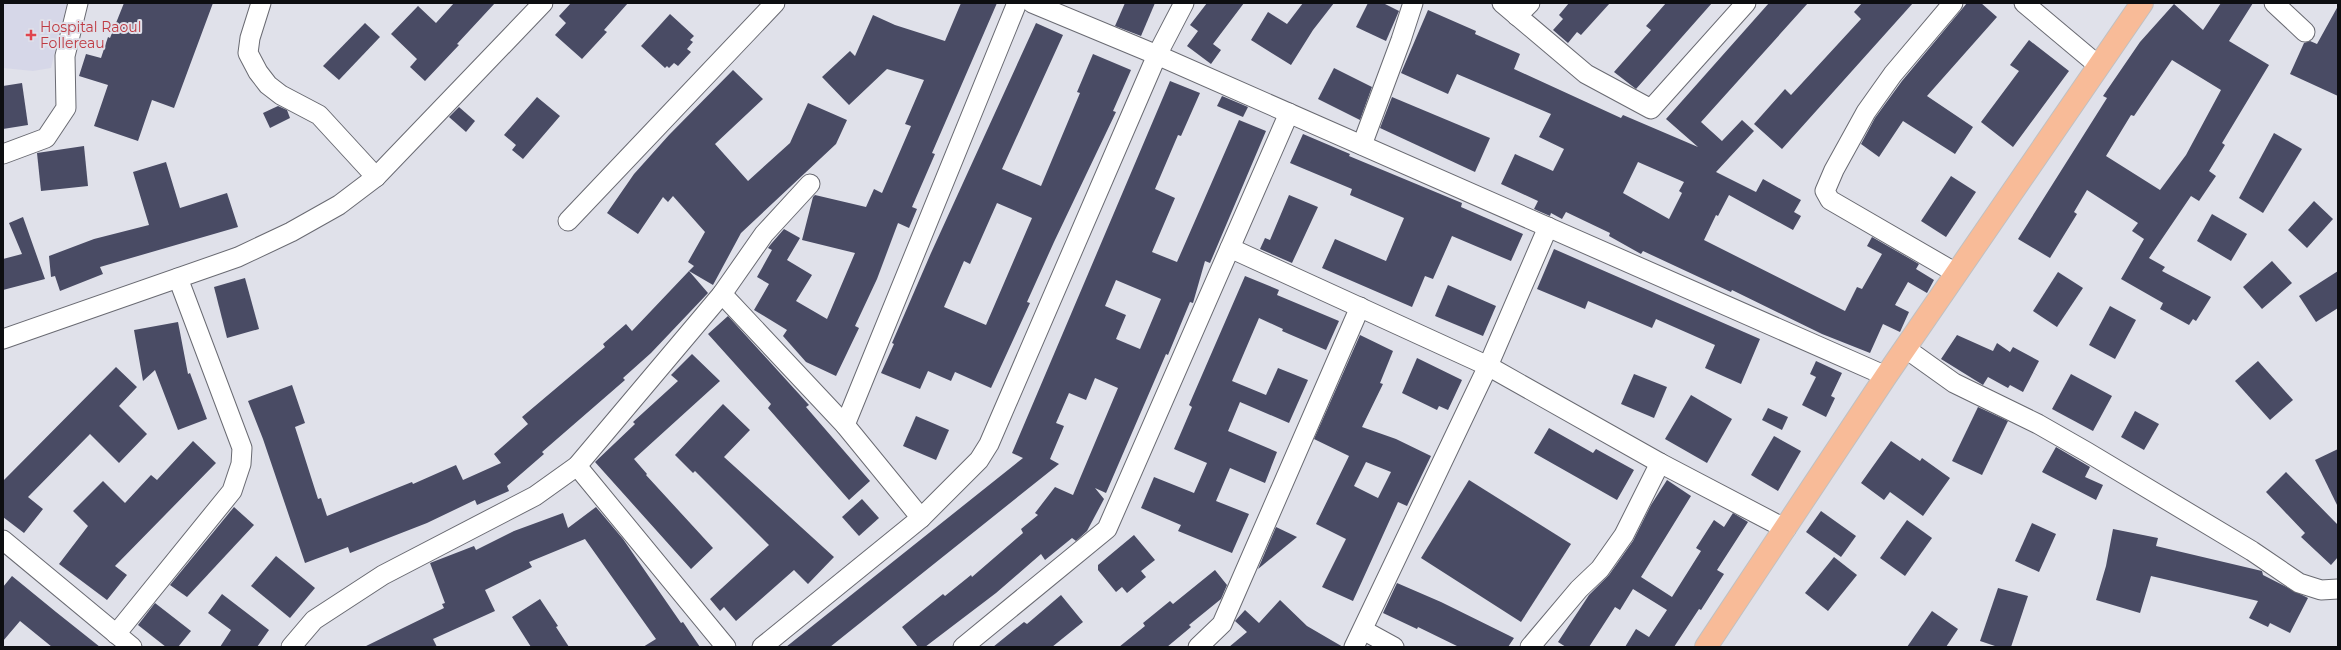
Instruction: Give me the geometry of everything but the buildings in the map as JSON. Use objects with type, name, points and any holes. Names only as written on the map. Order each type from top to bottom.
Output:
[{"type":"main road","points":[[1706,647],[1786,529],[1886,376],[2142,3]]},
{"type":"street","points":[[3,154],[46,138],[66,108],[65,56],[78,3]]},
{"type":"street","points":[[261,3],[250,38],[248,53],[258,72],[268,85],[281,95],[319,115],[376,177]]},
{"type":"street","points":[[3,339],[238,257],[291,232],[339,205],[376,177],[543,3]]},
{"type":"street","points":[[568,221],[775,3]]},
{"type":"street","points":[[845,425],[1017,3]]},
{"type":"street","points":[[1032,3],[1157,55],[1886,376]]},
{"type":"street","points":[[762,647],[921,518],[979,460],[989,444],[1157,55],[1184,3]]},
{"type":"street","points":[[1362,145],[1413,3]]},
{"type":"street","points":[[1502,3],[1523,10],[1586,74],[1651,109],[1746,3]]},
{"type":"street","points":[[1953,3],[1893,74],[1866,112],[1831,176],[1825,191],[1830,200],[1956,273]]},
{"type":"street","points":[[2024,3],[2100,66]]},
{"type":"street","points":[[2274,3],[2305,32]]},
{"type":"street","points":[[963,647],[1107,528],[1289,113]]},
{"type":"street","points":[[291,647],[314,620],[383,575],[535,496],[577,466],[722,294],[764,234],[810,184]]},
{"type":"street","points":[[1354,647],[1488,366],[1548,227]]},
{"type":"street","points":[[1230,248],[1360,306],[1488,366],[1660,463],[1786,529]]},
{"type":"street","points":[[116,634],[232,491],[241,464],[242,448],[178,278]]},
{"type":"street","points":[[722,294],[845,425],[921,518]]},
{"type":"street","points":[[1198,647],[1222,624],[1360,306]]},
{"type":"street","points":[[1905,348],[1954,383],[2038,424],[2087,452],[2245,547],[2299,583],[2320,590],[2338,589]]},
{"type":"street","points":[[1530,647],[1579,589],[1600,569],[1624,535],[1660,463]]},
{"type":"street","points":[[577,466],[726,647]]},
{"type":"street","points":[[3,540],[132,647]]},
{"type":"street","points":[[1363,630],[1394,647]]},
{"type":"shaded area","name":"Hospital Raoul Follereau","points":[[3,3],[67,3],[51,68],[33,71],[3,68]]},
{"type":"place","name":"Hospital Raoul Follereau","points":[[31,35]]}]
